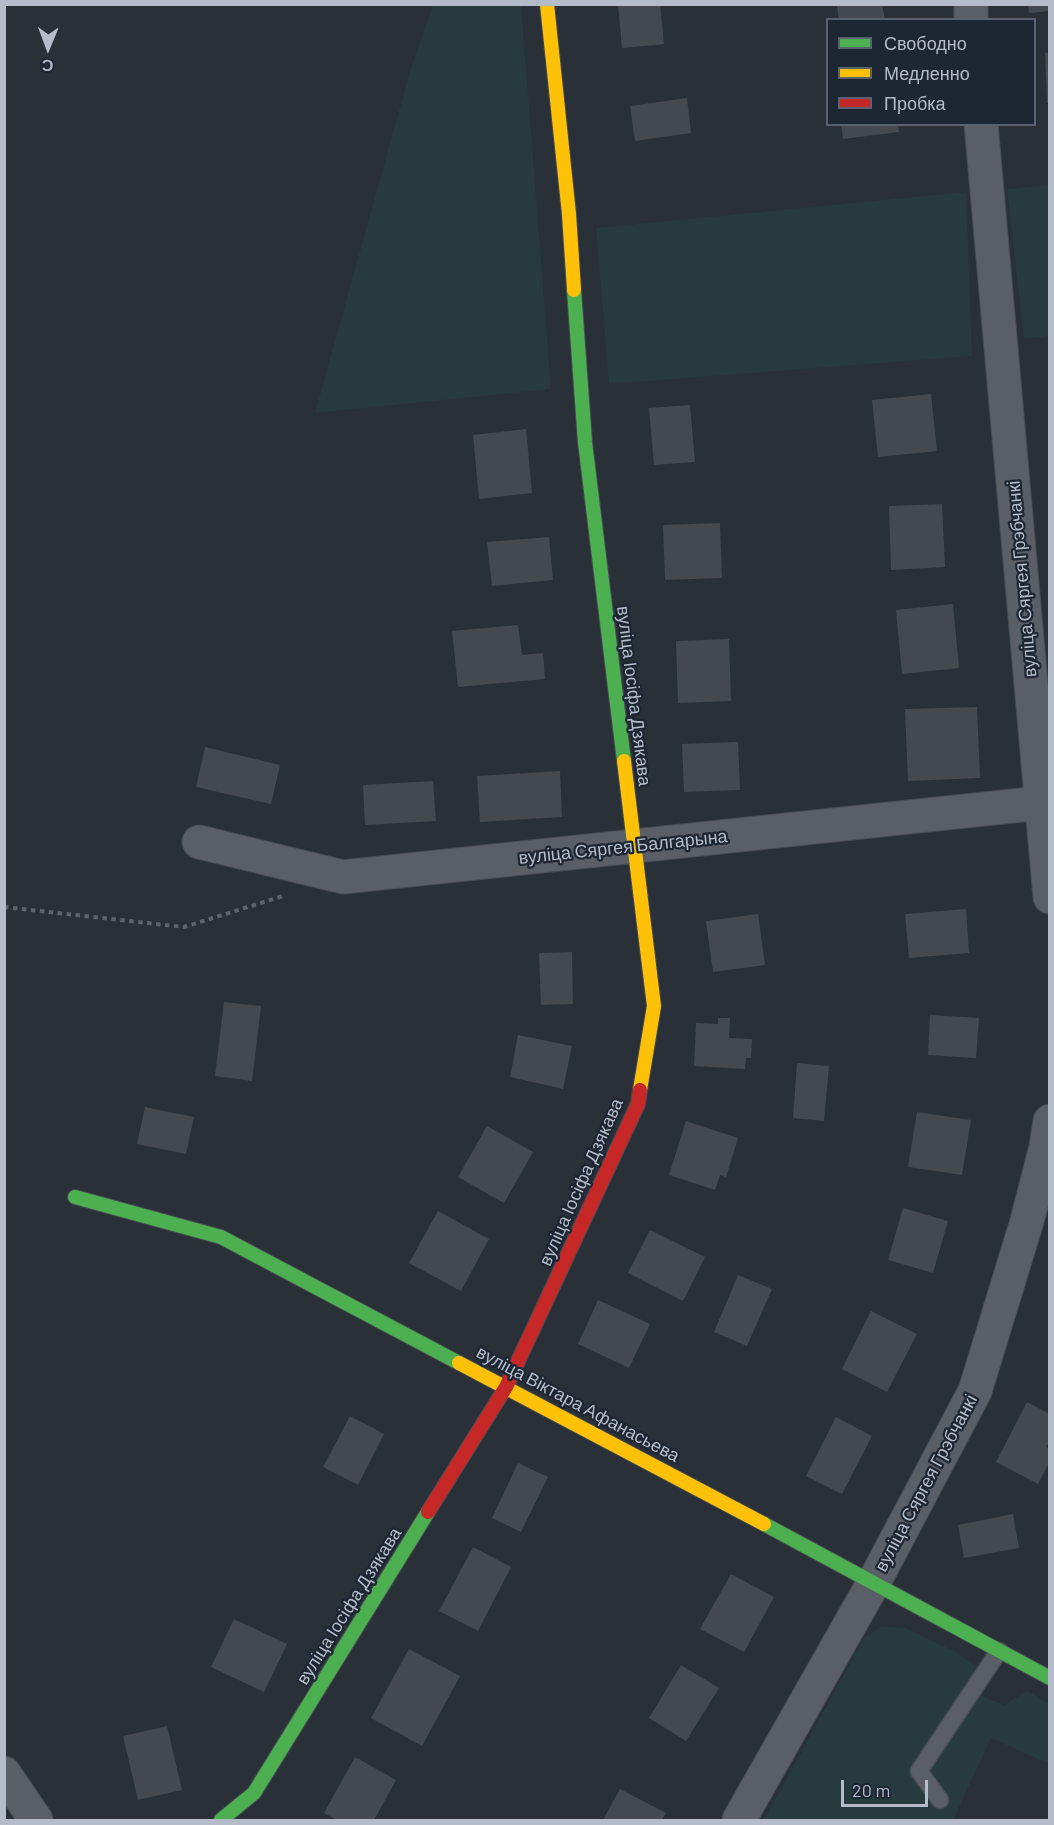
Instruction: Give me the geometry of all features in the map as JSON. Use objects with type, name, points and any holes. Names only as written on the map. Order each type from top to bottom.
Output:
[{"type":"street","name":"вуліца Іосіфа Дзякава","points":[[221,1821],[254,1793],[507,1387],[638,1104],[654,1006],[585,442],[569,214],[547,4]]},
{"type":"street","name":"вуліца Сяргея Грэбчанкі","points":[[981,126],[1045,802],[1050,897]]},
{"type":"street","name":"вуліца Сяргея Балгарына","points":[[199,842],[343,877],[1045,802]]},
{"type":"street","name":"вуліца Сяргея Грэбчанкі","points":[[739,1821],[874,1582],[975,1391],[1027,1221],[1048,1138]]},
{"type":"street","name":"вуліца Віктара Афанасьева","points":[[75,1197],[221,1236],[874,1582],[1050,1678]]},
{"type":"street","points":[[4,1773],[36,1821]]},
{"type":"lane","points":[[940,1800],[919,1771],[999,1651]]},
{"type":"path","points":[[4,907],[184,927],[286,895]]},
{"type":"green space","points":[[433,5],[521,5],[551,389],[315,413],[411,68]]},
{"type":"green space","points":[[1049,185],[1049,336],[1024,339],[1007,189]]},
{"type":"green space","points":[[966,192],[972,356],[609,384],[596,228]]},
{"type":"green space","points":[[882,1626],[905,1628],[954,1651],[980,1669],[972,1692],[1004,1705],[1027,1691],[1049,1703],[1049,1764],[991,1738],[953,1820],[764,1820],[864,1638]]},
{"type":"building","points":[[618,4],[660,4],[664,44],[622,48]]},
{"type":"building","points":[[882,4],[885,18],[839,18],[837,6]]},
{"type":"building","points":[[1028,5],[1050,5],[1050,11],[1029,13]]},
{"type":"building","points":[[1045,53],[1050,53],[1050,103],[1047,103]]},
{"type":"building","points":[[687,98],[691,133],[635,141],[630,106]]},
{"type":"building","points":[[841,126],[898,126],[899,132],[843,139]]},
{"type":"building","points":[[931,394],[937,451],[878,457],[872,400]]},
{"type":"building","points":[[690,405],[695,462],[654,465],[649,408]]},
{"type":"building","points":[[526,429],[532,493],[479,499],[473,435]]},
{"type":"building","points":[[942,504],[945,567],[891,570],[889,506]]},
{"type":"building","points":[[720,523],[722,578],[665,580],[663,525]]},
{"type":"building","points":[[549,537],[553,580],[492,586],[487,542]]},
{"type":"building","points":[[953,604],[959,668],[902,674],[896,610]]},
{"type":"building","points":[[518,625],[522,655],[543,653],[545,679],[458,687],[452,631]]},
{"type":"building","points":[[729,639],[731,701],[678,703],[676,641]]},
{"type":"building","points":[[977,707],[980,778],[908,781],[905,709]]},
{"type":"building","points":[[738,742],[740,790],[684,792],[682,744]]},
{"type":"building","points":[[205,747],[280,765],[271,804],[196,787]]},
{"type":"building","points":[[560,771],[562,817],[480,822],[477,776]]},
{"type":"building","points":[[433,781],[436,821],[365,825],[363,785]]},
{"type":"building","points":[[966,909],[969,953],[909,958],[905,914]]},
{"type":"building","points":[[758,914],[765,965],[713,972],[706,921]]},
{"type":"building","points":[[572,952],[573,1004],[541,1005],[539,953]]},
{"type":"building","points":[[224,1002],[261,1006],[252,1081],[215,1076]]},
{"type":"building","points":[[930,1015],[979,1018],[976,1058],[928,1055]]},
{"type":"building","points":[[718,1018],[730,1018],[729,1038],[752,1039],[751,1058],[746,1058],[745,1069],[694,1066],[696,1023],[718,1024]]},
{"type":"building","points":[[518,1035],[572,1046],[563,1089],[510,1077]]},
{"type":"building","points":[[797,1063],[829,1066],[824,1121],[793,1118]]},
{"type":"building","points":[[145,1107],[194,1117],[186,1154],[137,1144]]},
{"type":"building","points":[[917,1112],[971,1120],[962,1175],[908,1167]]},
{"type":"building","points":[[686,1121],[738,1138],[726,1177],[720,1175],[715,1190],[669,1175]]},
{"type":"building","points":[[487,1126],[533,1152],[504,1203],[458,1177]]},
{"type":"building","points":[[903,1208],[948,1221],[933,1273],[888,1260]]},
{"type":"building","points":[[438,1211],[489,1239],[461,1291],[409,1263]]},
{"type":"building","points":[[650,1230],[705,1257],[683,1301],[628,1273]]},
{"type":"building","points":[[738,1275],[772,1289],[747,1346],[714,1332]]},
{"type":"building","points":[[598,1300],[650,1324],[629,1368],[578,1344]]},
{"type":"building","points":[[871,1311],[917,1334],[887,1392],[842,1369]]},
{"type":"building","points":[[1027,1402],[1050,1414],[1050,1441],[1046,1447],[1050,1449],[1050,1461],[1038,1484],[996,1462]]},
{"type":"building","points":[[350,1416],[384,1434],[358,1485],[323,1467]]},
{"type":"building","points":[[836,1417],[872,1436],[842,1494],[806,1476]]},
{"type":"building","points":[[518,1463],[548,1477],[521,1532],[492,1518]]},
{"type":"building","points":[[1013,1514],[1019,1548],[964,1558],[958,1525]]},
{"type":"building","points":[[473,1547],[511,1567],[478,1631],[439,1611]]},
{"type":"building","points":[[731,1574],[774,1597],[744,1652],[700,1629]]},
{"type":"building","points":[[234,1619],[287,1644],[264,1692],[211,1667]]},
{"type":"building","points":[[409,1649],[460,1676],[422,1746],[371,1718]]},
{"type":"building","points":[[681,1665],[719,1688],[686,1741],[649,1718]]},
{"type":"building","points":[[167,1726],[182,1790],[138,1800],[123,1736]]},
{"type":"building","points":[[355,1757],[396,1780],[374,1820],[337,1820],[324,1813]]},
{"type":"building","points":[[620,1789],[666,1813],[662,1820],[603,1820]]},
{"type":"traffic: fast","points":[[574,290],[585,442],[624,761]]},
{"type":"traffic: fast","points":[[75,1197],[221,1237],[459,1363]]},
{"type":"traffic: fast","points":[[221,1820],[254,1793],[428,1512]]},
{"type":"traffic: fast","points":[[764,1524],[1050,1678]]},
{"type":"traffic: slow","points":[[547,4],[569,214],[574,290]]},
{"type":"traffic: slow","points":[[624,761],[654,1006],[640,1090]]},
{"type":"traffic: slow","points":[[459,1363],[764,1524]]},
{"type":"traffic: jam","points":[[428,1512],[506,1387],[638,1104],[640,1090]]}]
